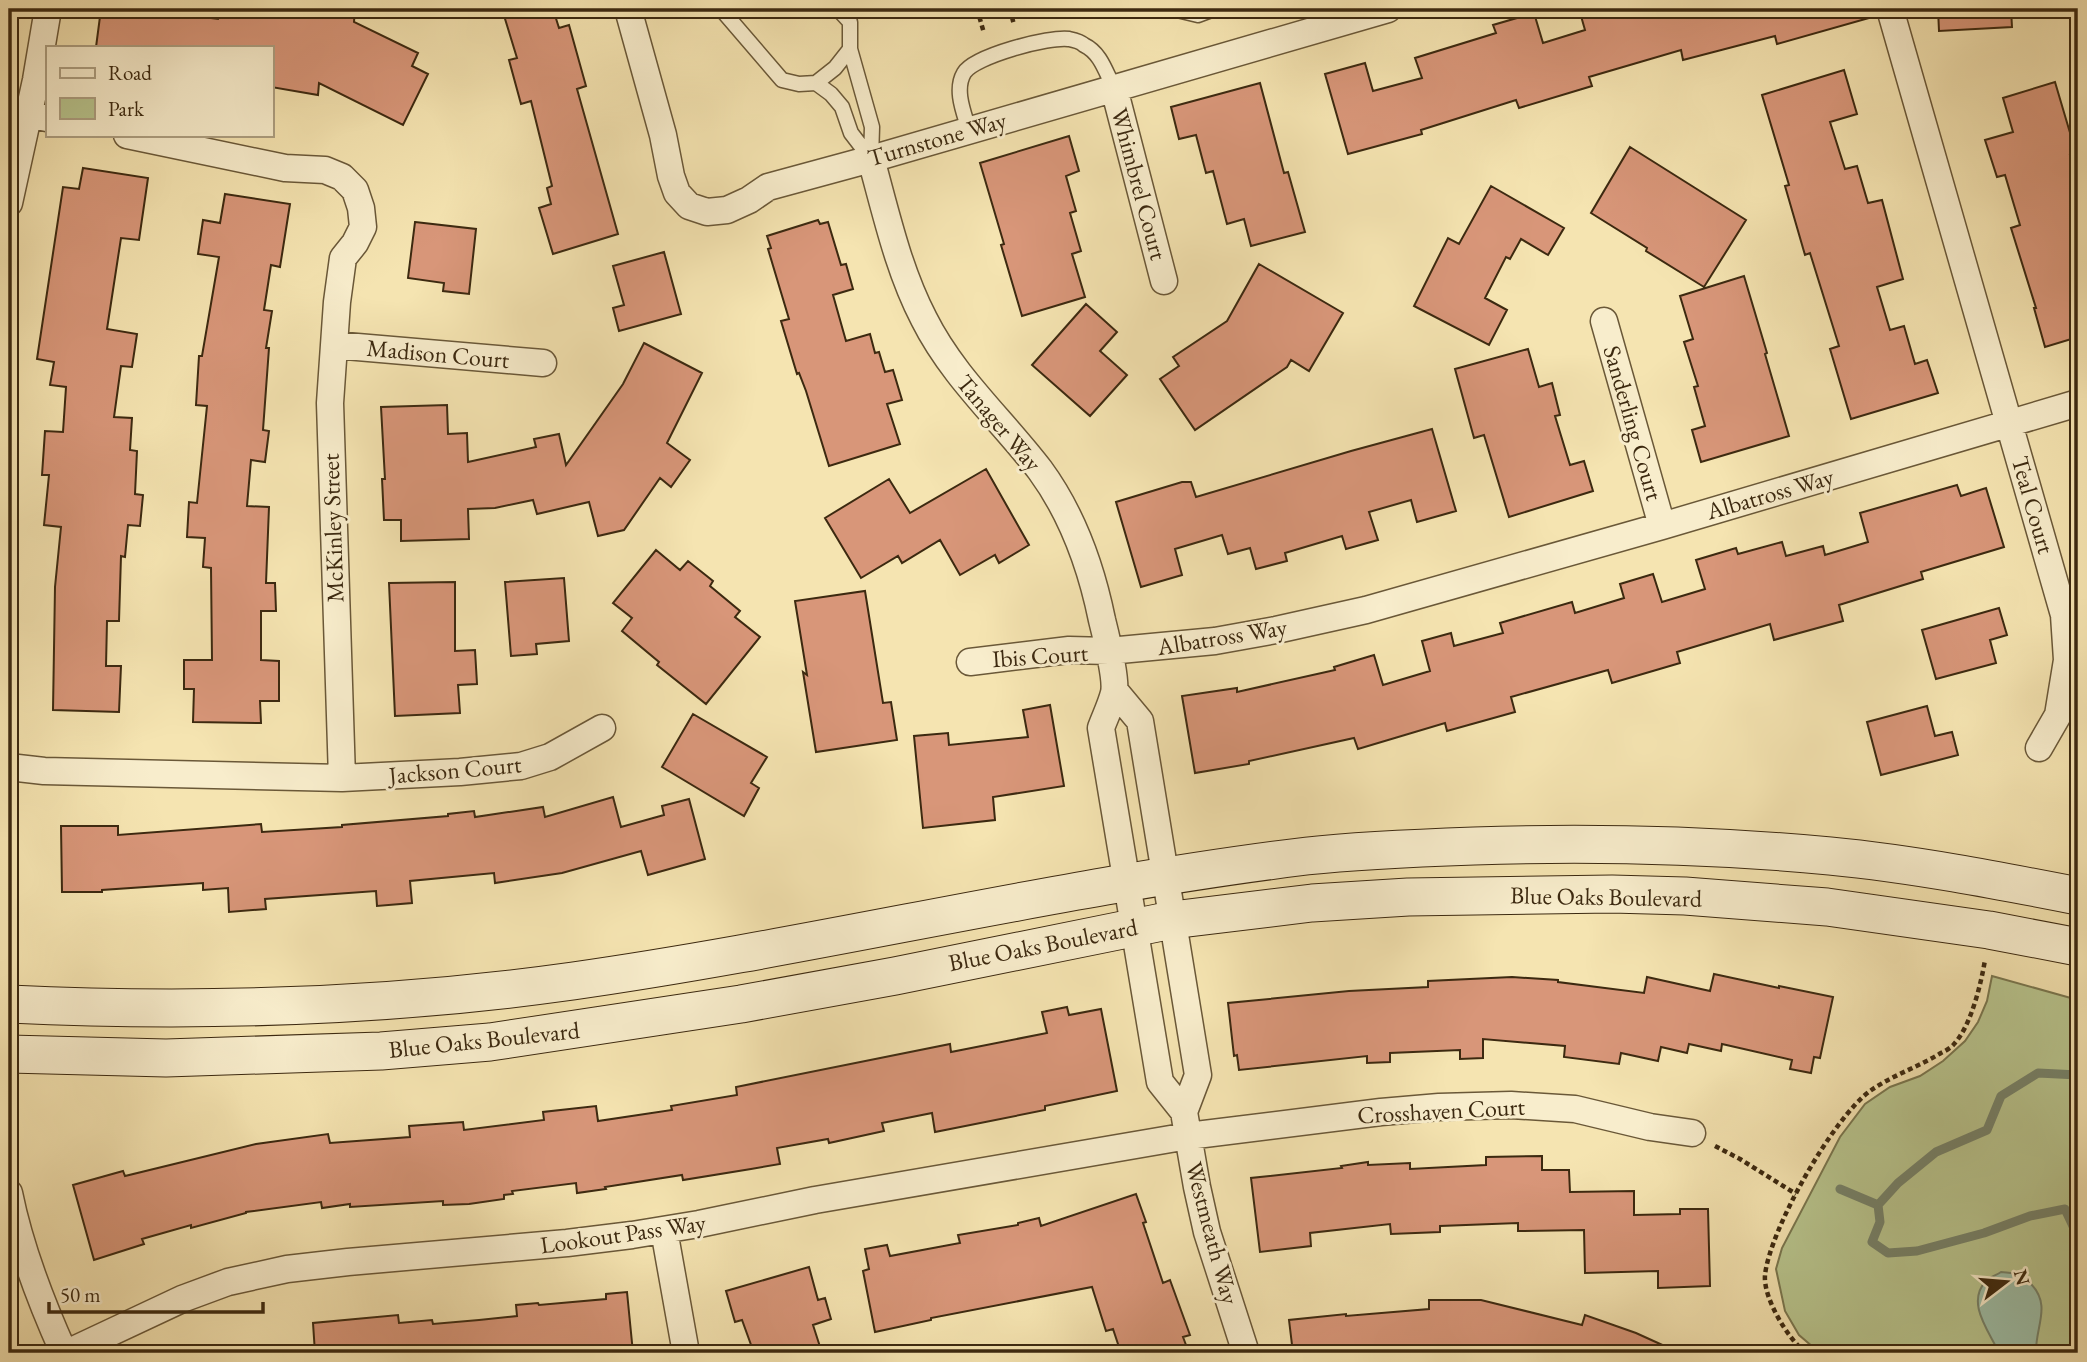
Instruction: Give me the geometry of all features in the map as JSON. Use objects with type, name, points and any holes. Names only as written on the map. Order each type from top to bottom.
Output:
[{"type":"main road","name":"Blue Oaks Boulevard","points":[[9,1004],[166,1008],[282,1007],[484,992],[732,957],[1165,877],[1310,856],[1403,848],[1542,843],[1831,856],[2078,896]]},
{"type":"main road","name":"Blue Oaks Boulevard","points":[[9,1054],[166,1058],[381,1051],[490,1042],[754,1002],[895,976],[1134,926],[1312,903],[1380,899],[1538,894],[1685,896],[1826,907],[1989,930],[2078,947]]},
{"type":"street","points":[[9,203],[48,9]]},
{"type":"street","name":"Turnstone Way","points":[[628,9],[677,193],[689,206],[707,212],[727,210],[768,187],[1114,88],[1351,12],[1388,9]]},
{"type":"street","points":[[1890,9],[2010,423]]},
{"type":"street","name":"Whimbrel Court","points":[[1114,88],[1164,281]]},
{"type":"street","name":"McKinley Street","points":[[132,136],[285,167],[325,170],[342,177],[355,190],[361,208],[363,227],[343,258],[330,403],[342,778]]},
{"type":"street","name":"Tanager Way","points":[[871,159],[903,273],[924,320],[951,364],[1041,471],[1067,512],[1085,552],[1098,598],[1115,691],[1101,728],[1134,926]]},
{"type":"street","name":"Sanderling Court","points":[[1604,321],[1662,526]]},
{"type":"street","name":"Madison Court","points":[[334,345],[543,363]]},
{"type":"street","name":"Albatross Way","points":[[1109,651],[1215,641],[1321,621],[1662,526],[2078,403]]},
{"type":"street","name":"Teal Court","points":[[2010,423],[2064,615],[2067,660],[2058,715],[2039,748]]},
{"type":"street","name":"Ibis Court","points":[[970,662],[1069,650],[1109,651]]},
{"type":"street","points":[[1115,691],[1140,721],[1198,1075],[1186,1124]]},
{"type":"street","name":"Jackson Court","points":[[342,778],[521,766],[550,757],[602,728]]},
{"type":"street","points":[[9,767],[44,771],[342,778]]},
{"type":"street","name":"Westmeath Way","points":[[1134,926],[1160,1082],[1186,1124],[1207,1232],[1246,1353]]},
{"type":"street","name":"Crosshaven Court","points":[[1186,1124],[1439,1107],[1511,1105],[1575,1109],[1650,1127],[1692,1133]]},
{"type":"street","name":"Lookout Pass Way","points":[[66,1353],[182,1299],[228,1282],[287,1269],[567,1243],[664,1230],[1186,1124]]},
{"type":"street","points":[[9,1193],[37,1288],[66,1353]]},
{"type":"street","points":[[664,1230],[685,1353]]},
{"type":"lane","points":[[721,9],[782,80],[799,84],[816,83],[835,68],[850,49]]},
{"type":"lane","points":[[838,9],[850,22],[850,49],[873,127],[871,159]]},
{"type":"lane","points":[[1172,9],[1198,15],[1214,9]]},
{"type":"lane","points":[[969,130],[959,87],[965,71],[984,58],[996,54],[1045,40],[1069,39],[1096,52],[1114,88]]},
{"type":"lane","points":[[816,83],[842,107],[851,133],[871,159]]},
{"type":"path","points":[[977,9],[984,33]]},
{"type":"path","points":[[1010,9],[1014,25]]},
{"type":"path","points":[[1806,1353],[1798,1348],[1773,1311],[1765,1277],[1771,1249],[1796,1194],[1832,1132],[1851,1108],[1871,1090],[1953,1045],[1966,1025],[1982,976],[1989,930]]},
{"type":"path","points":[[1692,1133],[1796,1194]]},
{"type":"green space","points":[[1992,976],[2078,1000],[2078,1353],[1820,1353],[1799,1335],[1785,1311],[1776,1269],[1782,1248],[1840,1137],[1865,1104],[1890,1087],[1920,1076],[1943,1061],[1965,1041],[1978,1022],[1987,1001]]},
{"type":"shaded area","points":[[2001,1272],[2021,1276],[2037,1292],[2042,1309],[2036,1353],[1999,1353],[1981,1317],[1978,1299],[1980,1290],[1988,1280]]},
{"type":"building","points":[[101,9],[139,9],[218,19],[220,9],[355,9],[354,22],[418,53],[412,66],[428,74],[403,125],[319,83],[318,95],[273,87],[273,46],[96,46]]},
{"type":"building","points":[[502,9],[553,9],[559,28],[569,25],[586,86],[577,89],[618,234],[553,254],[539,208],[551,204],[547,188],[552,186],[531,101],[521,104],[509,60],[517,58]]},
{"type":"building","points":[[1579,9],[1875,9],[1876,16],[1777,44],[1775,36],[1683,60],[1681,50],[1589,77],[1592,86],[1519,108],[1516,100],[1421,130],[1422,134],[1348,154],[1325,74],[1365,63],[1373,91],[1422,78],[1415,58],[1496,33],[1493,25],[1534,13],[1543,43],[1585,30]]},
{"type":"building","points":[[1938,9],[2011,9],[2012,27],[1939,31]]},
{"type":"building","points":[[1844,70],[1857,114],[1830,122],[1845,169],[1857,166],[1868,203],[1882,200],[1903,279],[1877,287],[1890,330],[1904,326],[1915,364],[1927,360],[1938,393],[1851,419],[1830,349],[1839,346],[1810,253],[1805,255],[1785,186],[1789,185],[1762,95]]},
{"type":"building","points":[[2055,82],[2076,153],[2070,155],[2078,183],[2078,337],[2045,347],[2011,228],[2020,225],[2005,175],[1997,177],[1985,140],[2013,132],[2003,98]]},
{"type":"building","points":[[1260,83],[1284,173],[1288,172],[1305,232],[1251,246],[1244,219],[1227,224],[1213,171],[1206,173],[1196,135],[1179,139],[1171,107]]},
{"type":"building","points":[[1069,136],[1079,171],[1066,176],[1076,211],[1070,213],[1081,251],[1072,254],[1085,297],[1022,316],[980,163]]},
{"type":"building","points":[[1630,147],[1746,220],[1704,287],[1591,213]]},
{"type":"building","points":[[83,168],[148,178],[139,240],[121,238],[107,329],[137,334],[132,367],[121,366],[114,417],[132,418],[130,450],[137,451],[135,494],[143,495],[140,526],[128,525],[125,557],[121,556],[119,621],[107,621],[106,666],[121,666],[119,712],[53,710],[55,587],[61,527],[44,525],[49,475],[42,475],[45,431],[63,432],[66,387],[50,385],[54,362],[37,359],[63,187],[79,189]]},
{"type":"building","points":[[1491,186],[1564,228],[1548,255],[1521,239],[1510,259],[1506,257],[1485,298],[1507,310],[1489,345],[1414,306],[1448,238],[1459,244]]},
{"type":"building","points":[[225,194],[290,204],[280,267],[271,265],[264,310],[272,311],[266,348],[269,348],[263,430],[269,431],[265,462],[251,460],[247,506],[269,507],[266,583],[275,583],[276,611],[261,611],[261,660],[279,661],[279,701],[260,701],[261,723],[193,722],[194,689],[184,689],[184,660],[212,660],[211,568],[203,567],[205,538],[187,537],[189,502],[197,503],[207,406],[196,405],[199,356],[202,356],[219,257],[198,254],[203,220],[220,223]]},
{"type":"building","points":[[818,220],[820,224],[828,222],[841,265],[846,264],[853,289],[833,295],[846,341],[870,334],[875,353],[879,352],[885,372],[893,370],[902,400],[887,404],[900,444],[829,466],[781,321],[789,319],[768,249],[771,248],[767,236]]},
{"type":"building","points":[[415,222],[476,229],[469,294],[443,291],[444,283],[408,278]]},
{"type":"building","points":[[664,252],[681,314],[619,331],[613,308],[624,305],[613,266]]},
{"type":"building","points":[[1259,264],[1343,313],[1309,371],[1291,360],[1287,367],[1195,430],[1160,379],[1179,366],[1173,357],[1227,321]]},
{"type":"building","points":[[1744,276],[1789,436],[1701,462],[1692,430],[1705,426],[1694,387],[1698,386],[1684,342],[1693,339],[1680,296]]},
{"type":"building","points":[[1086,304],[1117,332],[1100,351],[1127,375],[1090,416],[1032,365]]},
{"type":"building","points":[[644,343],[702,373],[667,443],[690,460],[671,487],[660,478],[624,530],[598,536],[589,502],[537,514],[533,500],[495,508],[468,509],[469,539],[401,541],[401,520],[384,520],[381,407],[447,405],[448,434],[467,433],[468,462],[536,447],[534,439],[559,434],[566,465],[623,384]]},
{"type":"building","points":[[1528,349],[1539,387],[1552,383],[1560,415],[1555,416],[1570,465],[1584,461],[1593,491],[1509,517],[1484,435],[1474,438],[1455,369]]},
{"type":"building","points":[[1432,429],[1456,511],[1417,522],[1411,500],[1369,512],[1378,540],[1346,549],[1342,536],[1285,553],[1287,561],[1256,569],[1250,548],[1228,554],[1222,535],[1175,549],[1182,575],[1141,587],[1116,502],[1182,482],[1191,482],[1196,497]]},
{"type":"building","points":[[986,469],[1029,545],[999,563],[995,555],[960,575],[940,540],[902,563],[898,556],[861,578],[825,518],[889,479],[910,513]]},
{"type":"building","points":[[1957,485],[1961,496],[1986,488],[2004,547],[1921,572],[1923,579],[1839,605],[1843,621],[1774,640],[1770,624],[1677,652],[1680,663],[1612,683],[1608,670],[1511,697],[1515,712],[1447,731],[1445,723],[1358,749],[1354,738],[1249,761],[1249,764],[1195,773],[1182,696],[1237,688],[1237,692],[1335,670],[1334,667],[1374,655],[1383,685],[1430,671],[1422,641],[1451,633],[1454,646],[1503,633],[1500,623],[1572,602],[1575,613],[1624,598],[1620,584],[1653,574],[1662,602],[1705,589],[1696,560],[1736,548],[1738,554],[1782,542],[1786,556],[1823,546],[1825,555],[1868,542],[1860,513]]},
{"type":"building","points":[[656,550],[680,570],[688,561],[713,581],[710,586],[740,611],[735,617],[760,637],[706,704],[657,665],[659,662],[622,631],[632,618],[613,603]]},
{"type":"building","points":[[564,578],[569,641],[536,644],[537,654],[511,656],[505,582]]},
{"type":"building","points":[[455,582],[455,651],[475,650],[477,684],[458,685],[460,713],[395,716],[389,583]]},
{"type":"building","points":[[865,591],[883,703],[891,702],[897,740],[816,752],[795,601]]},
{"type":"building","points":[[1999,608],[2007,635],[1990,640],[1996,663],[1936,679],[1922,630]]},
{"type":"building","points":[[1050,705],[1064,786],[993,797],[995,820],[923,828],[914,736],[948,733],[949,745],[1028,737],[1023,710]]},
{"type":"building","points":[[1927,706],[1935,736],[1952,732],[1958,755],[1881,775],[1867,722]]},
{"type":"building","points":[[693,714],[767,757],[751,783],[759,788],[744,816],[662,767]]},
{"type":"building","points":[[613,797],[621,827],[664,815],[662,806],[689,799],[705,859],[648,875],[641,851],[562,873],[495,883],[494,873],[410,881],[412,903],[377,906],[376,891],[265,899],[266,909],[229,912],[228,888],[203,890],[203,883],[102,892],[62,892],[61,826],[118,826],[118,835],[261,824],[262,832],[342,827],[474,811],[475,817],[543,807],[545,817]]},
{"type":"building","points":[[1714,974],[1833,997],[1820,1058],[1814,1057],[1811,1073],[1790,1069],[1792,1060],[1722,1044],[1721,1051],[1689,1044],[1687,1053],[1661,1047],[1658,1061],[1621,1053],[1619,1064],[1564,1057],[1565,1046],[1483,1039],[1483,1058],[1460,1059],[1460,1050],[1390,1053],[1390,1062],[1367,1063],[1367,1056],[1239,1070],[1237,1055],[1234,1056],[1228,1003],[1349,991],[1428,987],[1428,981],[1512,977],[1558,980],[1644,993],[1647,977],[1710,991]]},
{"type":"building","points":[[1067,1007],[1069,1015],[1101,1009],[1117,1091],[1045,1106],[1045,1110],[935,1132],[932,1113],[882,1123],[884,1131],[829,1143],[828,1139],[777,1148],[780,1164],[683,1180],[682,1175],[577,1193],[576,1183],[512,1191],[513,1194],[504,1195],[504,1199],[469,1204],[443,1205],[443,1201],[350,1207],[350,1204],[322,1208],[321,1202],[246,1212],[142,1239],[144,1244],[94,1260],[73,1185],[123,1171],[125,1176],[256,1144],[328,1134],[330,1143],[410,1137],[409,1126],[463,1122],[464,1130],[544,1120],[543,1112],[596,1106],[598,1121],[672,1110],[671,1106],[737,1095],[736,1087],[950,1044],[951,1052],[1047,1033],[1042,1012]]},
{"type":"building","points":[[1542,1156],[1542,1170],[1569,1170],[1570,1192],[1634,1191],[1634,1215],[1680,1214],[1680,1209],[1708,1209],[1710,1286],[1658,1288],[1658,1271],[1585,1273],[1584,1230],[1518,1231],[1518,1223],[1440,1226],[1440,1232],[1391,1234],[1390,1224],[1310,1233],[1311,1246],[1260,1252],[1251,1178],[1342,1168],[1341,1166],[1368,1162],[1368,1165],[1410,1163],[1410,1169],[1486,1165],[1486,1157]]},
{"type":"building","points":[[1136,1194],[1163,1283],[1170,1280],[1190,1335],[1183,1337],[1189,1353],[1121,1353],[1113,1329],[1106,1331],[1092,1287],[931,1318],[875,1332],[863,1271],[869,1269],[865,1249],[887,1245],[890,1256],[960,1243],[958,1235],[1018,1225],[1039,1218],[1041,1226]]},
{"type":"building","points":[[809,1267],[818,1300],[825,1298],[831,1319],[813,1325],[822,1353],[754,1353],[742,1320],[735,1322],[726,1291]]},
{"type":"building","points":[[627,1292],[633,1353],[315,1353],[313,1323],[398,1315],[399,1323],[432,1320],[433,1324],[479,1320],[517,1316],[516,1305],[606,1299],[606,1294]]},
{"type":"building","points":[[1429,1300],[1481,1300],[1582,1325],[1585,1315],[1636,1333],[1680,1353],[1293,1353],[1289,1320],[1429,1309]]},
{"type":"waterway","points":[[2078,1075],[2038,1073],[2001,1096],[1987,1130],[1936,1152],[1898,1183],[1878,1205],[1880,1222],[1872,1242],[1888,1253],[1917,1251],[1984,1233],[2030,1216],[2065,1209],[2078,1231]]},
{"type":"waterway","points":[[1840,1189],[1878,1205]]}]
